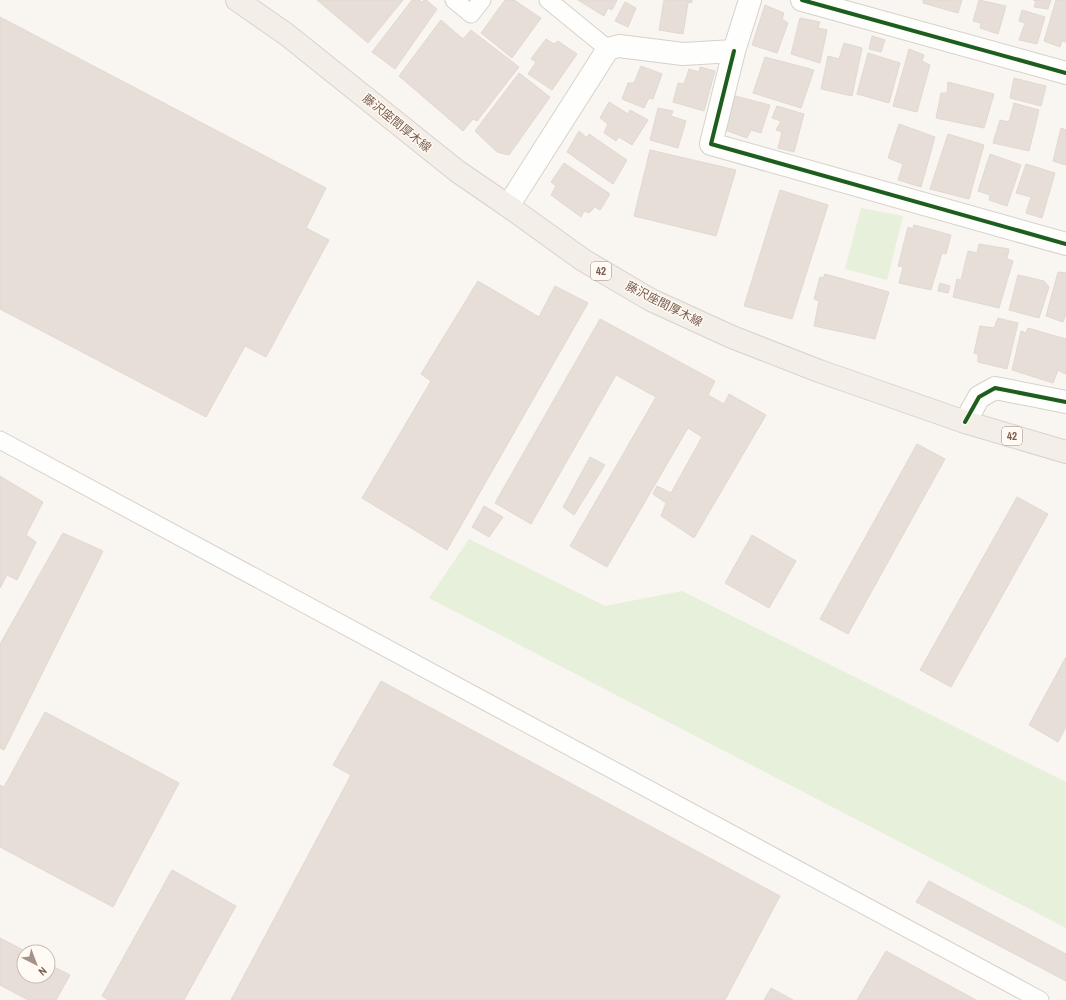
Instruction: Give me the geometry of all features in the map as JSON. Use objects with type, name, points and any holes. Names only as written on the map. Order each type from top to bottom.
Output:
[{"type":"main road","name":"藤沢座間厚木線","points":[[237,0],[286,34],[457,171],[583,260],[651,300],[732,337],[819,372],[965,422],[1066,452]]},
{"type":"street","points":[[750,0],[734,51],[711,144],[1066,244]]},
{"type":"street","points":[[802,0],[1066,73]]},
{"type":"street","points":[[508,206],[608,49],[619,46],[684,54],[734,51]]},
{"type":"street","points":[[965,422],[979,397],[995,388],[1066,402]]},
{"type":"lane","points":[[454,0],[471,14],[482,0]]},
{"type":"lane","points":[[548,0],[608,49]]},
{"type":"lane","points":[[0,440],[1040,1000]]},
{"type":"green space","points":[[861,208],[903,216],[887,280],[845,269]]},
{"type":"green space","points":[[469,539],[605,606],[682,591],[1066,782],[1066,928],[429,598]]},
{"type":"building","points":[[317,0],[403,0],[368,43]]},
{"type":"building","points":[[412,0],[419,0],[422,2],[426,0],[437,9],[395,69],[372,52]]},
{"type":"building","points":[[505,0],[514,0],[541,18],[512,58],[481,33]]},
{"type":"building","points":[[578,0],[617,0],[612,10],[608,8],[604,16]]},
{"type":"building","points":[[664,0],[692,0],[692,2],[688,3],[683,34],[659,30]]},
{"type":"building","points":[[923,0],[962,0],[958,13],[923,3]]},
{"type":"building","points":[[979,0],[1006,6],[998,34],[980,28],[981,23],[973,21]]},
{"type":"building","points":[[1033,0],[1051,0],[1048,9],[1034,7],[1036,1]]},
{"type":"building","points":[[1056,0],[1066,0],[1066,42],[1062,41],[1060,47],[1044,41]]},
{"type":"building","points":[[625,2],[636,8],[628,27],[615,21]]},
{"type":"building","points":[[765,5],[784,13],[782,19],[788,23],[777,53],[752,45]]},
{"type":"building","points":[[1022,10],[1045,17],[1037,44],[1019,40],[1025,23],[1019,21]]},
{"type":"building","points":[[0,17],[326,188],[306,228],[329,240],[266,357],[245,346],[206,417],[0,309]]},
{"type":"building","points":[[800,18],[820,22],[818,28],[827,30],[820,63],[791,54]]},
{"type":"building","points":[[441,20],[463,39],[471,30],[519,67],[477,121],[473,119],[463,131],[399,76]]},
{"type":"building","points":[[872,36],[885,40],[881,52],[869,49]]},
{"type":"building","points":[[546,39],[554,44],[558,41],[577,54],[552,90],[528,74],[536,62],[531,59]]},
{"type":"building","points":[[844,43],[862,48],[852,96],[821,89],[828,56],[839,59]]},
{"type":"building","points":[[909,49],[924,55],[922,61],[930,65],[917,112],[893,106]]},
{"type":"building","points":[[868,53],[900,63],[889,103],[857,94]]},
{"type":"building","points":[[765,57],[814,70],[801,108],[753,93]]},
{"type":"building","points":[[641,66],[662,74],[653,99],[649,98],[644,108],[622,99],[628,83],[634,83]]},
{"type":"building","points":[[700,67],[715,71],[704,111],[673,102],[678,83],[684,84],[689,69],[699,72]]},
{"type":"building","points":[[519,73],[550,97],[509,155],[497,152],[475,131]]},
{"type":"building","points":[[1014,78],[1046,86],[1041,106],[1010,98]]},
{"type":"building","points":[[948,82],[994,94],[984,128],[936,118],[941,93],[947,93]]},
{"type":"building","points":[[735,96],[770,105],[761,133],[751,130],[747,138],[725,130]]},
{"type":"building","points":[[609,102],[628,114],[630,110],[648,120],[632,145],[619,137],[616,141],[604,133],[608,124],[600,118]]},
{"type":"building","points":[[1014,103],[1039,110],[1029,151],[993,143],[1000,120],[1009,122]]},
{"type":"building","points":[[777,106],[804,114],[794,152],[778,148],[782,132],[776,130],[781,121],[772,118]]},
{"type":"building","points":[[658,108],[673,111],[671,116],[686,121],[678,148],[650,140]]},
{"type":"building","points":[[899,124],[935,137],[921,187],[898,180],[903,164],[888,158]]},
{"type":"building","points":[[1061,128],[1066,130],[1066,165],[1053,161]]},
{"type":"building","points":[[579,131],[587,138],[589,134],[627,160],[613,184],[567,152]]},
{"type":"building","points":[[948,134],[984,145],[969,199],[930,189]]},
{"type":"building","points":[[650,150],[736,170],[716,236],[634,216]]},
{"type":"building","points":[[990,154],[1021,165],[1007,206],[989,200],[990,195],[978,191]]},
{"type":"building","points":[[564,163],[610,194],[600,210],[595,207],[589,213],[584,211],[581,217],[551,195],[556,186],[551,182]]},
{"type":"building","points":[[1026,164],[1055,173],[1042,218],[1026,213],[1031,197],[1016,193]]},
{"type":"building","points":[[780,190],[828,205],[792,319],[744,306]]},
{"type":"building","points":[[914,225],[951,235],[946,254],[942,253],[931,290],[899,283],[903,267],[898,266],[908,227],[913,229]]},
{"type":"building","points":[[979,244],[1009,249],[1007,259],[1013,261],[999,308],[953,297],[957,279],[961,280],[968,251],[977,253]]},
{"type":"building","points":[[1058,272],[1066,273],[1066,314],[1063,322],[1046,316]]},
{"type":"building","points":[[825,274],[889,292],[875,339],[814,326],[819,301],[814,299],[820,277],[823,278]]},
{"type":"building","points":[[1018,275],[1044,281],[1049,287],[1039,318],[1009,310]]},
{"type":"building","points":[[478,281],[539,317],[555,286],[588,303],[447,550],[362,498],[431,381],[421,374]]},
{"type":"building","points":[[940,283],[950,286],[948,293],[938,291]]},
{"type":"building","points":[[998,318],[1018,323],[1007,369],[978,362],[978,354],[974,353],[980,326],[994,328]]},
{"type":"building","points":[[600,319],[715,381],[708,395],[724,404],[729,394],[766,415],[694,538],[661,516],[666,503],[653,494],[657,486],[671,493],[702,437],[688,428],[607,567],[570,546],[656,397],[616,375],[531,524],[495,503]]},
{"type":"building","points":[[1028,328],[1066,339],[1066,371],[1065,374],[1058,370],[1053,383],[1012,370],[1021,331],[1026,333]]},
{"type":"building","points":[[917,444],[945,459],[848,634],[820,619]]},
{"type":"building","points":[[590,457],[605,465],[574,515],[563,507]]},
{"type":"building","points":[[0,476],[43,502],[26,535],[36,542],[17,580],[7,575],[0,588]]},
{"type":"building","points":[[1017,497],[1048,514],[951,687],[920,670]]},
{"type":"building","points":[[484,506],[503,517],[489,537],[472,527]]},
{"type":"building","points":[[63,533],[103,551],[4,750],[0,748],[0,644]]},
{"type":"building","points":[[752,535],[796,561],[769,608],[725,583]]},
{"type":"building","points":[[1066,657],[1066,727],[1058,742],[1029,725]]},
{"type":"building","points":[[381,681],[780,896],[725,1000],[231,1000],[351,775],[333,765]]},
{"type":"building","points":[[45,712],[179,783],[113,907],[0,847],[0,785],[4,787]]},
{"type":"building","points":[[172,870],[236,906],[184,1000],[108,1000],[102,996]]},
{"type":"building","points":[[929,881],[1066,954],[1066,981],[916,902]]},
{"type":"building","points":[[0,938],[16,946],[16,984],[56,984],[56,968],[70,975],[56,1000],[28,1000],[0,985]]},
{"type":"building","points":[[886,951],[976,1000],[857,1000]]},
{"type":"building","points":[[771,988],[793,1000],[764,1000]]},
{"type":"cycle path","points":[[802,0],[1066,73]]},
{"type":"cycle path","points":[[734,51],[711,144],[1066,244]]},
{"type":"cycle path","points":[[965,422],[979,397],[995,388],[1066,402]]}]
